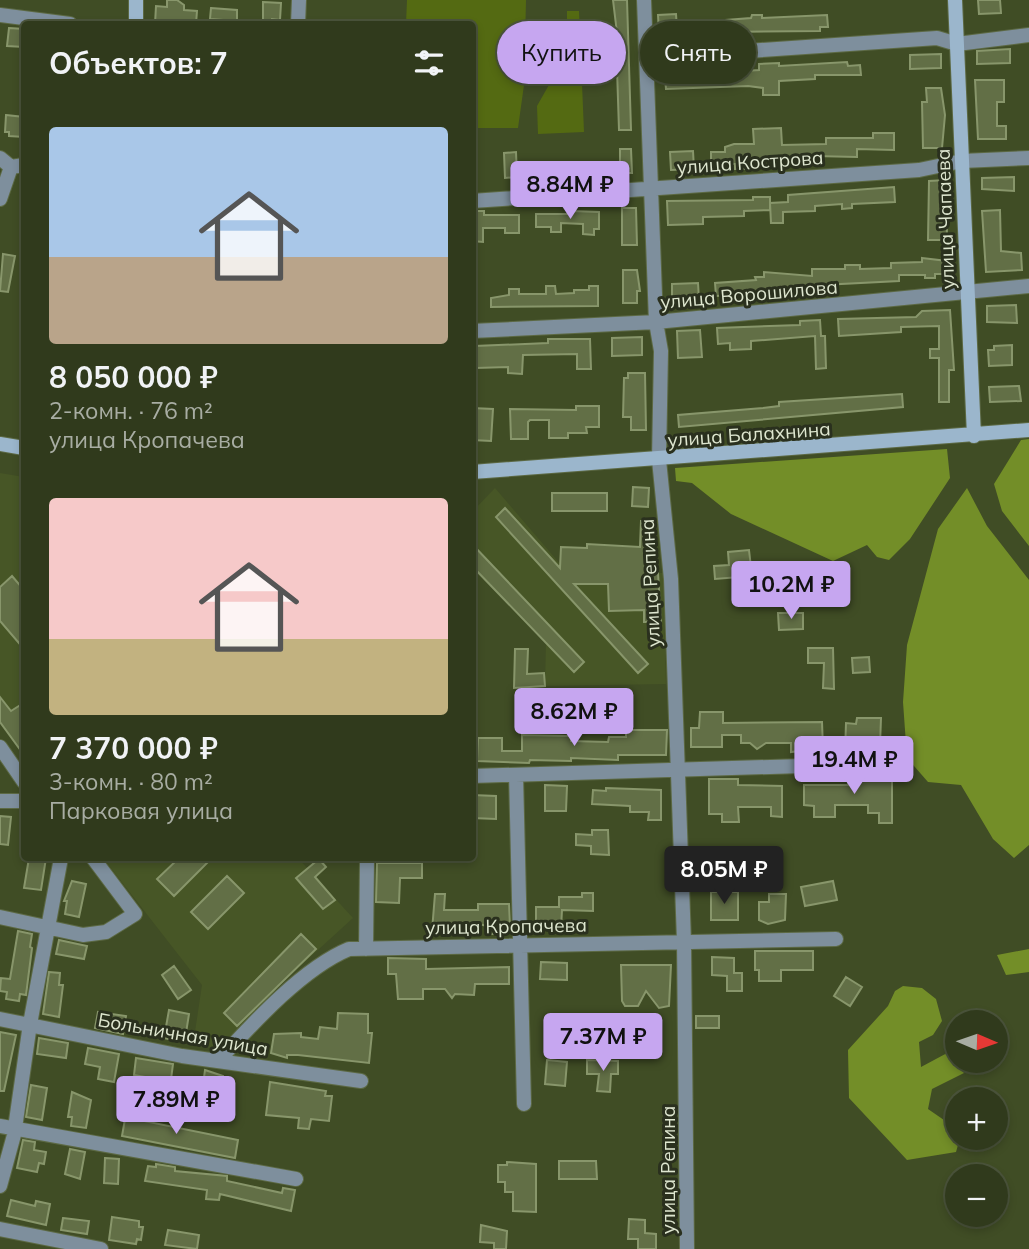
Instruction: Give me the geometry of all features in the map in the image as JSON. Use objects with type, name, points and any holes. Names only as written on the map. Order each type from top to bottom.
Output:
[{"type":"street","points":[[136,0],[136,21]]},
{"type":"street","points":[[298,21],[299,0]]},
{"type":"street","name":"улица Репина","points":[[644,0],[645,21]]},
{"type":"street","name":"улица Чапаева","points":[[955,0],[974,436]]},
{"type":"street","points":[[0,15],[47,21]]},
{"type":"street","points":[[756,50],[936,38],[957,44],[1029,35]]},
{"type":"street","name":"улица Репина","points":[[647,84],[656,322],[662,351],[659,460],[671,579],[684,941],[687,1249]]},
{"type":"street","name":"улица Кострова","points":[[476,201],[919,170],[962,161],[1029,158]]},
{"type":"street","points":[[0,199],[12,163]]},
{"type":"street","name":"улица Ворошилова","points":[[476,331],[656,322],[1029,286]]},
{"type":"street","name":"улица Балахнина","points":[[476,472],[974,436],[1029,429]]},
{"type":"street","points":[[0,444],[21,448]]},
{"type":"street","points":[[0,747],[21,778]]},
{"type":"street","points":[[476,776],[660,769],[676,772],[898,763]]},
{"type":"street","points":[[516,775],[524,1104]]},
{"type":"street","points":[[0,800],[21,801]]},
{"type":"street","points":[[0,1186],[7,1127],[30,1024],[60,861]]},
{"type":"street","points":[[0,917],[83,934],[106,932],[135,914],[95,861]]},
{"type":"street","points":[[366,949],[367,861]]},
{"type":"street","name":"улица Кропачева","points":[[219,1060],[311,973],[349,949],[836,939]]},
{"type":"street","name":"Больничная улица","points":[[0,1019],[147,1049],[361,1082]]},
{"type":"street","points":[[7,1127],[296,1179]]},
{"type":"street","points":[[0,1229],[101,1249]]},
{"type":"shaded area","points":[[407,0],[526,0],[526,21],[497,21],[497,84],[524,84],[518,128],[476,128],[476,21],[406,21]]},
{"type":"shaded area","points":[[567,11],[579,11],[579,21],[567,21]]},
{"type":"shaded area","points":[[549,84],[582,84],[584,132],[538,134],[537,106]]},
{"type":"shaded area","points":[[0,473],[21,476],[21,751],[0,722]]},
{"type":"shaded area","points":[[495,488],[567,572],[663,573],[666,684],[545,686],[546,643],[476,569],[476,508]]},
{"type":"shaded area","points":[[105,861],[301,861],[353,918],[284,981],[218,1049],[193,1045],[202,985]]},
{"type":"green space","points":[[1029,439],[1029,546],[1002,511],[994,484],[1021,440]]},
{"type":"green space","points":[[947,449],[950,478],[910,539],[889,560],[877,557],[867,545],[833,561],[731,514],[692,483],[676,481],[675,468]]},
{"type":"green space","points":[[967,488],[987,526],[1029,580],[1029,845],[1014,858],[993,839],[961,785],[928,782],[907,758],[903,702],[907,645],[938,529]]},
{"type":"green space","points":[[1029,949],[1029,972],[1006,975],[997,955]]},
{"type":"green space","points":[[903,986],[922,988],[936,999],[942,1021],[933,1035],[919,1042],[921,1067],[945,1054],[945,1073],[964,1073],[932,1089],[928,1109],[945,1121],[945,1150],[956,1152],[907,1160],[849,1098],[848,1050],[888,1006],[895,991]]},
{"type":"building","points":[[167,0],[177,0],[184,5],[184,10],[197,11],[196,21],[155,21],[156,6],[167,7]]},
{"type":"building","points":[[613,0],[627,0],[631,130],[619,130],[617,84],[626,84],[626,21],[616,21]]},
{"type":"building","points":[[978,0],[1000,0],[1001,13],[979,14]]},
{"type":"building","points":[[263,2],[281,3],[280,20],[263,21]]},
{"type":"building","points":[[211,8],[237,10],[237,21],[210,19]]},
{"type":"building","points":[[676,14],[676,21],[658,21],[658,15]]},
{"type":"building","points":[[752,15],[762,15],[762,18],[827,15],[828,27],[820,27],[820,31],[756,32],[756,21],[713,21],[751,18]]},
{"type":"building","points":[[9,28],[21,29],[21,47],[7,46]]},
{"type":"building","points":[[1010,49],[1010,63],[977,64],[977,51]]},
{"type":"building","points":[[941,54],[941,68],[910,69],[910,55]]},
{"type":"building","points":[[847,62],[848,66],[860,65],[861,75],[815,75],[815,79],[779,81],[779,95],[763,95],[763,88],[748,86],[666,89],[666,84],[756,84],[759,64],[779,63],[779,66]]},
{"type":"building","points":[[975,80],[1004,80],[1004,102],[997,102],[997,126],[1006,126],[1006,139],[978,139]]},
{"type":"building","points":[[926,88],[941,88],[945,115],[942,148],[923,148],[922,102],[927,102]]},
{"type":"building","points":[[6,115],[21,117],[21,137],[9,136],[9,132],[5,132]]},
{"type":"building","points":[[781,128],[782,145],[826,144],[826,138],[873,138],[873,133],[894,133],[894,150],[857,149],[857,157],[814,156],[744,162],[744,169],[735,169],[735,164],[711,164],[711,152],[725,152],[725,147],[734,144],[754,144],[753,129]]},
{"type":"building","points":[[620,149],[631,149],[632,173],[620,173]]},
{"type":"building","points":[[693,151],[694,169],[671,170],[670,152]]},
{"type":"building","points":[[516,152],[517,177],[505,178],[504,153]]},
{"type":"building","points":[[540,164],[568,164],[568,176],[540,177]]},
{"type":"building","points":[[1014,177],[1014,191],[982,189],[982,178]]},
{"type":"building","points":[[946,180],[947,240],[928,240],[929,181]]},
{"type":"building","points":[[894,187],[895,202],[852,204],[852,208],[842,209],[842,204],[815,206],[815,211],[783,212],[783,223],[771,223],[770,203],[788,202],[788,195]]},
{"type":"building","points":[[753,197],[770,197],[770,210],[744,211],[744,216],[703,217],[703,224],[668,225],[667,201],[753,200]]},
{"type":"building","points":[[622,208],[636,208],[637,245],[622,245]]},
{"type":"building","points":[[1000,210],[1001,251],[1021,253],[1022,270],[986,272],[982,211]]},
{"type":"building","points":[[476,211],[484,211],[484,215],[519,215],[519,233],[505,233],[505,228],[483,228],[483,242],[476,241]]},
{"type":"building","points":[[572,211],[599,212],[599,229],[594,229],[594,235],[583,234],[583,224],[561,223],[561,232],[551,232],[551,227],[536,227],[536,214],[572,214]]},
{"type":"building","points":[[3,254],[15,256],[8,292],[0,291]]},
{"type":"building","points":[[922,258],[947,261],[947,274],[935,274],[935,278],[925,278],[925,275],[899,275],[899,281],[822,285],[822,289],[783,288],[783,292],[716,296],[715,283],[756,280],[755,277],[764,277],[764,272],[812,276],[812,269],[845,269],[845,265],[860,265],[860,269],[891,268],[891,263],[922,262]]},
{"type":"building","points":[[623,270],[637,270],[640,291],[637,291],[637,303],[623,303]]},
{"type":"building","points":[[698,283],[699,300],[672,300],[672,284]]},
{"type":"building","points":[[546,286],[555,286],[556,294],[574,293],[574,290],[589,290],[589,286],[598,286],[598,306],[491,307],[491,298],[509,295],[509,289],[519,289],[519,294],[546,294]]},
{"type":"building","points":[[1016,305],[1017,323],[987,322],[987,306]]},
{"type":"building","points":[[950,310],[954,370],[949,370],[949,402],[939,402],[939,358],[930,358],[930,349],[939,349],[939,326],[901,327],[901,332],[839,336],[838,319],[916,317],[922,311]]},
{"type":"building","points":[[820,320],[821,336],[825,336],[826,368],[816,369],[815,336],[751,341],[751,349],[730,350],[730,343],[718,344],[717,328],[800,325],[800,321]]},
{"type":"building","points":[[700,330],[702,357],[678,358],[677,331]]},
{"type":"building","points":[[642,337],[642,355],[612,356],[612,338]]},
{"type":"building","points":[[548,339],[590,339],[591,369],[577,369],[577,354],[523,355],[522,374],[508,373],[508,367],[476,368],[476,346],[548,343]]},
{"type":"building","points":[[1012,345],[1012,365],[989,366],[988,350],[994,350],[994,346]]},
{"type":"building","points":[[628,373],[645,373],[646,430],[631,430],[631,417],[623,417],[624,378],[628,378]]},
{"type":"building","points":[[1019,386],[1021,401],[990,402],[989,387]]},
{"type":"building","points":[[902,394],[903,407],[679,427],[678,415],[779,406],[779,402]]},
{"type":"building","points":[[576,406],[599,406],[599,427],[586,427],[587,433],[568,433],[568,438],[549,438],[549,420],[530,420],[528,439],[511,439],[510,409],[576,410]]},
{"type":"building","points":[[476,408],[493,409],[491,441],[476,440]]},
{"type":"building","points":[[633,487],[649,488],[648,507],[632,506]]},
{"type":"building","points":[[552,493],[607,493],[607,511],[552,511]]},
{"type":"building","points":[[505,508],[560,568],[561,547],[587,548],[587,544],[640,547],[641,521],[652,521],[651,573],[658,573],[661,622],[644,622],[644,610],[609,611],[608,584],[574,584],[648,664],[638,673],[496,517]]},
{"type":"building","points":[[476,548],[584,662],[574,672],[476,570]]},
{"type":"building","points":[[749,550],[752,576],[715,579],[714,566],[729,565],[728,552]]},
{"type":"building","points":[[12,576],[21,586],[21,646],[0,621],[0,587]]},
{"type":"building","points":[[778,613],[803,613],[803,629],[779,630]]},
{"type":"building","points":[[808,648],[833,648],[834,689],[823,688],[824,663],[808,663]]},
{"type":"building","points":[[515,649],[528,649],[527,674],[544,673],[545,686],[514,688]]},
{"type":"building","points":[[869,657],[870,672],[853,673],[852,658]]},
{"type":"building","points":[[0,697],[11,711],[21,705],[21,751],[0,722]]},
{"type":"building","points":[[700,712],[723,712],[723,723],[822,722],[823,748],[791,752],[791,743],[766,743],[757,749],[750,743],[741,743],[741,735],[722,735],[722,747],[691,747],[691,728],[699,728]]},
{"type":"building","points":[[857,718],[881,718],[880,745],[863,744],[862,753],[845,753],[846,723],[856,724]]},
{"type":"building","points":[[626,730],[667,730],[666,755],[618,755],[618,760],[530,760],[529,763],[477,761],[478,738],[502,738],[502,751],[522,751],[522,735],[571,736],[571,741],[608,742],[609,737],[626,737]]},
{"type":"building","points":[[892,773],[892,823],[879,823],[879,813],[868,813],[868,805],[835,805],[835,817],[814,817],[814,806],[804,805],[804,785],[848,785],[848,774]]},
{"type":"building","points":[[709,779],[738,779],[738,785],[782,786],[782,817],[771,816],[771,807],[738,807],[739,822],[722,822],[722,814],[709,814]]},
{"type":"building","points":[[545,785],[567,786],[566,811],[545,811]]},
{"type":"building","points":[[606,788],[661,790],[661,820],[648,820],[649,812],[630,812],[630,806],[592,804],[593,790],[606,791]]},
{"type":"building","points":[[476,795],[496,796],[496,819],[476,818]]},
{"type":"building","points":[[0,816],[11,817],[8,845],[0,844]]},
{"type":"building","points":[[592,830],[608,830],[609,855],[591,854],[591,846],[576,845],[576,834],[592,835]]},
{"type":"building","points":[[28,861],[46,861],[41,890],[24,888]]},
{"type":"building","points":[[176,861],[209,861],[174,896],[157,879]]},
{"type":"building","points":[[317,861],[321,861],[326,867],[315,877],[335,900],[323,909],[296,878]]},
{"type":"building","points":[[377,863],[422,863],[422,878],[400,878],[399,903],[376,902]]},
{"type":"building","points":[[227,876],[244,893],[208,929],[191,912]]},
{"type":"building","points":[[72,881],[86,884],[79,917],[65,914],[67,901],[64,901]]},
{"type":"building","points":[[833,881],[837,900],[805,906],[801,887]]},
{"type":"building","points":[[711,892],[738,892],[738,920],[711,920]]},
{"type":"building","points":[[582,893],[593,893],[593,911],[562,910],[561,929],[536,929],[536,907],[559,907],[559,897],[582,897]]},
{"type":"building","points":[[435,894],[445,894],[444,910],[478,910],[478,904],[509,904],[510,926],[501,926],[501,934],[487,934],[487,926],[479,924],[460,924],[460,931],[432,931]]},
{"type":"building","points":[[769,894],[786,894],[785,920],[768,924],[759,920],[759,902],[769,902]]},
{"type":"building","points":[[18,931],[32,934],[26,995],[20,994],[19,1001],[6,999],[7,992],[0,991],[1,978],[10,979]]},
{"type":"building","points":[[301,934],[316,949],[237,1026],[224,1013]]},
{"type":"building","points":[[59,940],[87,946],[84,959],[56,954]]},
{"type":"building","points":[[755,951],[813,951],[813,970],[781,970],[781,981],[759,981],[759,970],[755,970]]},
{"type":"building","points":[[712,957],[734,958],[734,973],[742,973],[742,991],[727,991],[727,976],[712,975]]},
{"type":"building","points":[[388,958],[426,959],[426,969],[509,967],[509,984],[475,984],[474,995],[455,994],[452,998],[445,989],[423,989],[423,999],[398,999],[396,974],[388,974]]},
{"type":"building","points":[[541,962],[567,963],[567,980],[540,979]]},
{"type":"building","points":[[621,965],[671,965],[669,1006],[659,1008],[646,991],[638,1006],[625,1006],[622,1001]]},
{"type":"building","points":[[174,966],[191,990],[178,999],[162,975]]},
{"type":"building","points":[[49,972],[60,973],[59,985],[63,985],[59,1017],[43,1014]]},
{"type":"building","points":[[846,977],[862,987],[850,1006],[834,996]]},
{"type":"building","points":[[169,1010],[189,1014],[186,1033],[180,1032],[178,1041],[164,1038]]},
{"type":"building","points":[[98,1012],[126,1016],[123,1034],[95,1028]]},
{"type":"building","points":[[338,1013],[368,1014],[368,1033],[372,1033],[369,1063],[298,1055],[287,1055],[287,1058],[271,1053],[274,1034],[301,1033],[301,1037],[318,1039],[320,1027],[337,1029]]},
{"type":"building","points":[[696,1016],[719,1016],[719,1028],[696,1028]]},
{"type":"building","points":[[0,1032],[16,1035],[4,1091],[0,1091]]},
{"type":"building","points":[[39,1038],[68,1043],[66,1058],[37,1054]]},
{"type":"building","points":[[88,1048],[119,1054],[114,1082],[98,1079],[100,1067],[85,1064]]},
{"type":"building","points":[[136,1058],[173,1064],[170,1087],[150,1084],[151,1078],[134,1075]]},
{"type":"building","points":[[547,1060],[567,1062],[565,1086],[545,1084]]},
{"type":"building","points":[[587,1060],[618,1061],[618,1074],[611,1074],[610,1092],[597,1091],[599,1074],[587,1074]]},
{"type":"building","points":[[205,1070],[223,1076],[221,1109],[200,1106]]},
{"type":"building","points":[[270,1082],[326,1091],[325,1096],[332,1096],[329,1121],[311,1119],[309,1129],[298,1128],[299,1118],[266,1115]]},
{"type":"building","points":[[31,1085],[47,1088],[42,1120],[26,1117]]},
{"type":"building","points":[[72,1092],[91,1100],[86,1128],[71,1126],[72,1117],[68,1117]]},
{"type":"building","points":[[127,1108],[146,1111],[144,1121],[238,1140],[235,1158],[122,1136]]},
{"type":"building","points":[[23,1140],[35,1142],[34,1150],[46,1152],[44,1164],[39,1163],[37,1172],[17,1168]]},
{"type":"building","points":[[70,1149],[85,1152],[80,1179],[65,1174]]},
{"type":"building","points":[[105,1158],[119,1159],[118,1184],[104,1183]]},
{"type":"building","points":[[559,1161],[596,1161],[597,1179],[559,1179]]},
{"type":"building","points":[[507,1162],[536,1164],[536,1212],[513,1211],[513,1192],[505,1192],[505,1182],[498,1182],[498,1165],[507,1165]]},
{"type":"building","points":[[156,1164],[175,1167],[175,1171],[227,1176],[227,1181],[282,1193],[283,1188],[295,1190],[291,1211],[220,1194],[219,1200],[206,1199],[207,1190],[145,1181],[148,1166],[156,1167]]},
{"type":"building","points":[[11,1200],[35,1206],[36,1201],[50,1204],[46,1225],[7,1216]]},
{"type":"building","points":[[112,1217],[139,1221],[139,1227],[143,1227],[141,1240],[137,1239],[136,1244],[109,1240]]},
{"type":"building","points":[[63,1218],[89,1221],[87,1234],[61,1230]]},
{"type":"building","points":[[629,1219],[645,1220],[645,1233],[656,1234],[656,1249],[638,1249],[638,1239],[628,1239]]},
{"type":"building","points":[[481,1225],[507,1231],[506,1249],[494,1249],[494,1243],[480,1242]]},
{"type":"building","points":[[168,1230],[199,1235],[197,1249],[165,1245]]}]
